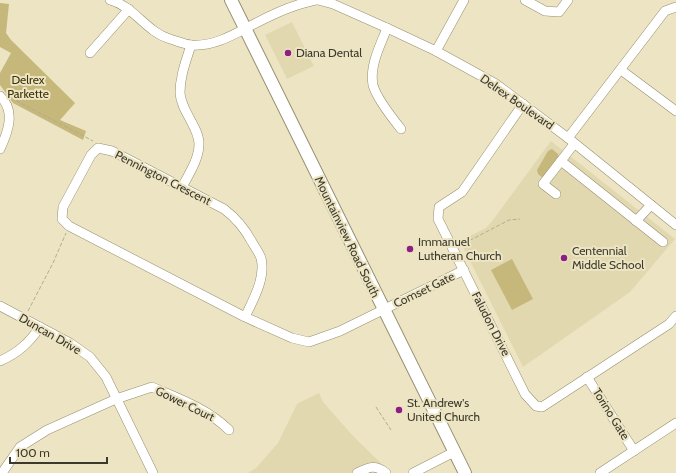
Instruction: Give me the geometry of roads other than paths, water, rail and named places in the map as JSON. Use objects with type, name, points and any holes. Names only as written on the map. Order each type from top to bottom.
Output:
[{"type":"main road","name":"Mountainview Road South","points":[[231,0],[465,473]]},
{"type":"street","name":"Delrex Boulevard","points":[[110,0],[130,9],[146,25],[165,38],[191,45],[220,41],[281,11],[303,2],[316,0],[333,4],[436,51],[496,84],[571,141],[676,225]]},
{"type":"street","points":[[436,51],[464,0]]},
{"type":"street","points":[[525,0],[545,11],[559,12],[568,0]]},
{"type":"street","points":[[556,194],[543,184],[561,161],[571,141],[621,70],[665,12],[676,7]]},
{"type":"street","points":[[90,53],[130,9]]},
{"type":"street","points":[[387,28],[374,64],[373,84],[388,112],[401,130]]},
{"type":"street","points":[[182,187],[196,161],[199,144],[185,111],[180,94],[181,76],[191,45]]},
{"type":"street","points":[[621,70],[676,111]]},
{"type":"street","points":[[0,149],[7,134],[10,114],[2,98]]},
{"type":"street","name":"Faludon Drive","points":[[523,104],[462,192],[439,208],[438,219],[526,394],[536,406],[542,407],[669,324],[676,316]]},
{"type":"street","name":"Pennington Crescent","points":[[98,148],[112,151],[182,187],[224,209],[234,217],[247,234],[261,258],[261,276],[257,291],[245,317],[69,226],[62,219],[63,207],[91,155],[98,148]]},
{"type":"street","points":[[561,161],[663,242]]},
{"type":"street","points":[[636,221],[651,205]]},
{"type":"street","name":"Comset Gate","points":[[384,309],[464,270]]},
{"type":"street","name":"Duncan Drive","points":[[0,306],[70,343],[90,358],[106,377],[151,472]]},
{"type":"street","points":[[245,317],[292,338],[309,342],[340,331],[384,309]]},
{"type":"street","points":[[0,361],[12,356],[27,344],[40,327]]},
{"type":"street","name":"Torino Gate","points":[[587,377],[634,451]]},
{"type":"street","name":"Gower Court","points":[[2,473],[20,447],[47,430],[116,399],[152,387],[185,401],[220,421],[228,430]]},
{"type":"street","points":[[600,473],[676,423]]},
{"type":"street","points":[[413,473],[454,452]]},
{"type":"street","points":[[357,473],[371,466],[379,467],[386,473]]},
{"type":"place","name":"Diana Dental","points":[[288,53]]},
{"type":"place","name":"Immanuel Lutheran Church","points":[[410,249]]},
{"type":"place","name":"Centennial Middle School","points":[[564,258]]},
{"type":"place","name":"St. Andrew's United Church","points":[[399,410]]},
{"type":"park label","name":"Delrex Parkette","points":[[28,87]]}]
